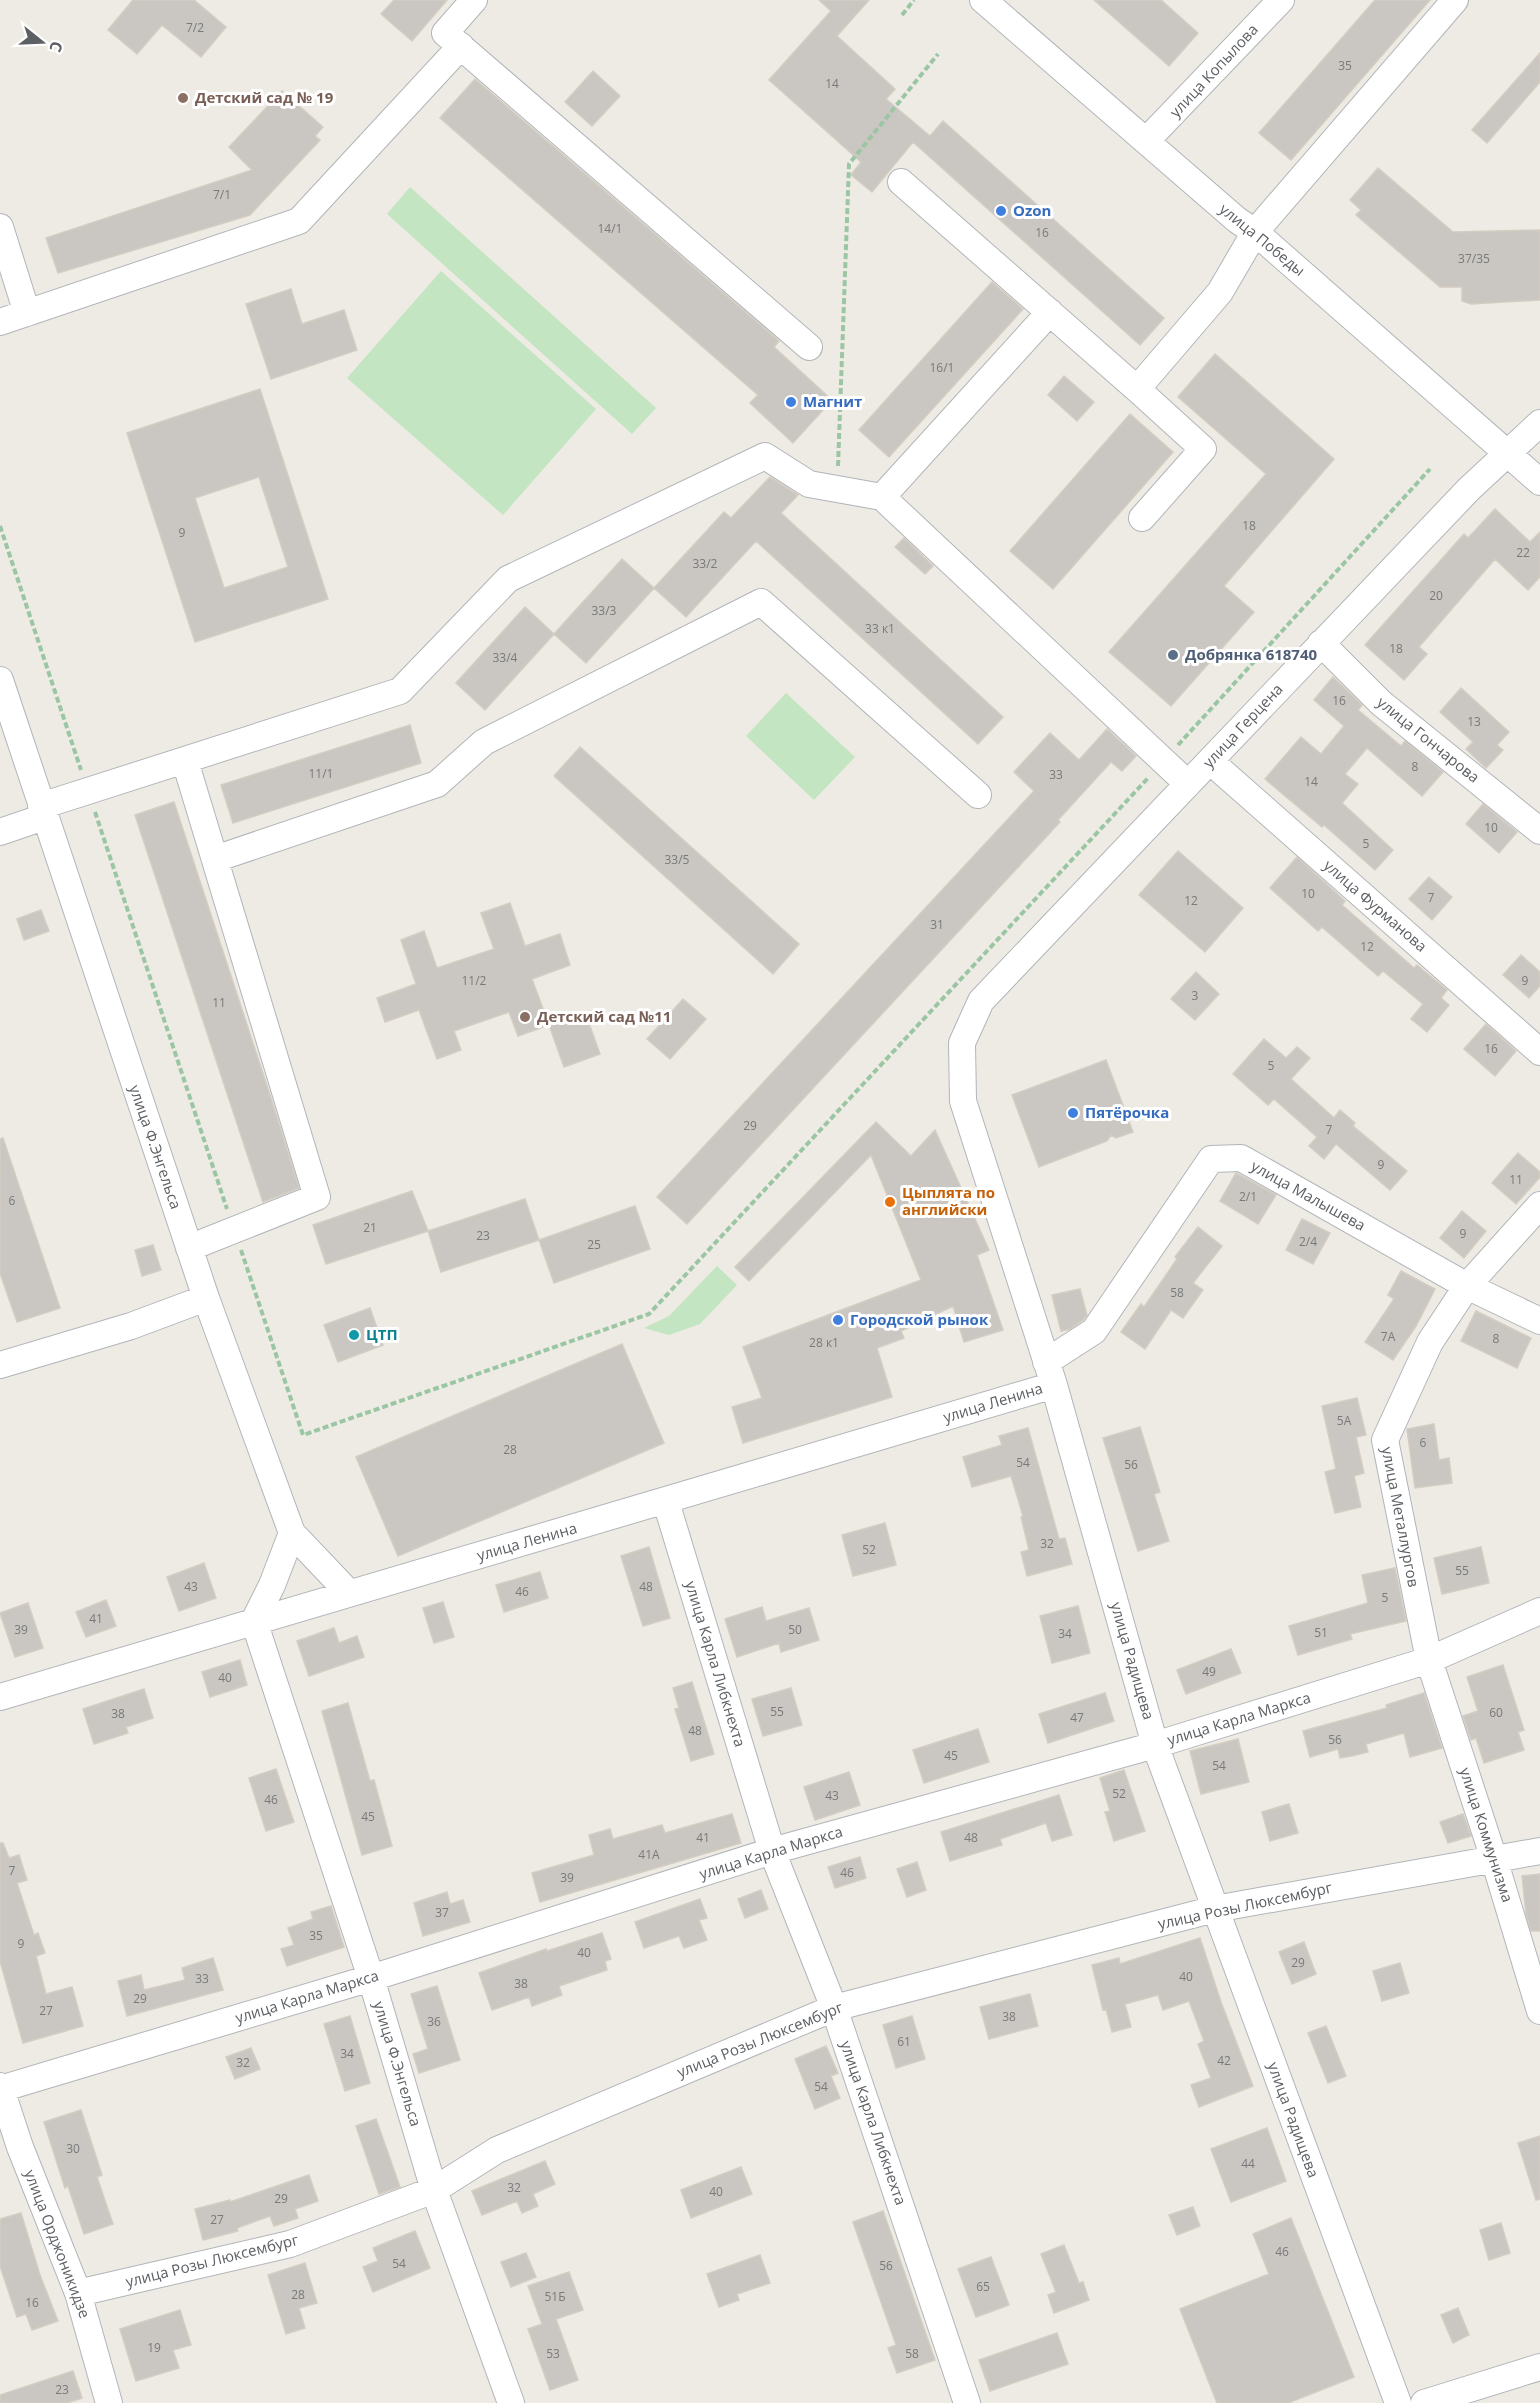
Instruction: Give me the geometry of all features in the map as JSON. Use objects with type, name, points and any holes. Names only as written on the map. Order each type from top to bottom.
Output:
[{"type":"street","points":[[474,0],[446,33],[808,347]]},
{"type":"street","name":"улица Победы","points":[[982,0],[1237,220],[1255,232],[1540,482]]},
{"type":"street","name":"улица Копылова","points":[[1146,141],[1281,0]]},
{"type":"street","points":[[1137,389],[1220,292],[1255,232],[1455,0]]},
{"type":"street","points":[[0,322],[299,221],[460,46]]},
{"type":"street","points":[[901,182],[1203,449],[1142,518]]},
{"type":"street","points":[[0,227],[27,313]]},
{"type":"street","points":[[882,497],[1050,312]]},
{"type":"street","name":"улица Герцена","points":[[963,1043],[981,1001],[1469,489],[1540,423]]},
{"type":"street","points":[[0,832],[89,793],[400,691],[508,579],[765,456],[809,484],[882,497],[1188,784]]},
{"type":"street","points":[[215,859],[437,784],[484,741],[761,602],[978,795]]},
{"type":"street","name":"улица Гончарова","points":[[1321,643],[1381,703],[1540,831]]},
{"type":"street","name":"улица Ф.Энгельса","points":[[0,680],[42,812],[206,1298],[292,1533],[349,1593]]},
{"type":"street","points":[[185,761],[317,1197],[189,1248]]},
{"type":"street","name":"улица Фурманова","points":[[1210,761],[1540,1052]]},
{"type":"street","name":"улица Радищева","points":[[963,1043],[963,1101],[1050,1373],[1155,1745],[1398,2403]]},
{"type":"street","name":"улица Малышева","points":[[1050,1373],[1094,1331],[1211,1159],[1241,1158],[1467,1286],[1540,1321]]},
{"type":"street","name":"улица Металлургов","points":[[1429,1660],[1385,1440],[1430,1342],[1467,1286],[1540,1205]]},
{"type":"street","points":[[0,1365],[131,1326],[206,1298]]},
{"type":"street","name":"улица Ленина","points":[[0,1697],[666,1502],[1050,1373]]},
{"type":"street","name":"улица Карла Либкнехта","points":[[666,1502],[772,1851],[834,2008],[967,2403]]},
{"type":"street","points":[[254,1621],[272,1585],[292,1533]]},
{"type":"street","name":"улица Карла Маркса","points":[[0,2088],[371,1978],[772,1851],[1155,1745],[1429,1660],[1540,1611]]},
{"type":"street","name":"улица Ф.Энгельса","points":[[254,1621],[371,1978],[434,2190],[511,2403]]},
{"type":"street","name":"улица Коммунизма","points":[[1429,1660],[1494,1859],[1540,2011]]},
{"type":"street","name":"улица Розы Люксембург","points":[[78,2293],[290,2244],[434,2190],[497,2150],[834,2008],[1215,1909],[1540,1851]]},
{"type":"street","name":"улица Орджоникидзе","points":[[0,2088],[20,2147],[78,2293],[109,2403]]},
{"type":"street","points":[[0,2128],[20,2147]]},
{"type":"street","points":[[1424,2403],[1540,2367]]},
{"type":"path","points":[[902,15],[914,0]]},
{"type":"path","points":[[837,489],[849,164],[938,54]]},
{"type":"path","points":[[0,526],[303,1435],[649,1314],[1164,761],[1430,468]]},
{"type":"green space","points":[[410,187],[656,408],[632,434],[387,214]]},
{"type":"green space","points":[[441,271],[596,409],[503,515],[347,378]]},
{"type":"green space","points":[[786,693],[855,757],[814,800],[746,736]]},
{"type":"green space","points":[[717,1266],[737,1285],[700,1324],[669,1335],[644,1328],[669,1316]]},
{"type":"building","points":[[133,0],[194,0],[226,27],[201,57],[162,25],[137,54],[108,30]]},
{"type":"building","points":[[394,0],[447,0],[412,41],[381,14]]},
{"type":"building","points":[[819,0],[869,0],[837,36],[895,89],[886,99],[930,136],[943,121],[1164,318],[1140,345],[913,142],[872,192],[851,175],[861,162],[769,80],[831,11]]},
{"type":"building","points":[[1094,0],[1161,0],[1198,33],[1169,66]]},
{"type":"building","points":[[1375,0],[1430,0],[1291,160],[1259,133]]},
{"type":"building","points":[[1540,53],[1540,82],[1487,143],[1472,130]]},
{"type":"building","points":[[593,71],[620,96],[592,126],[565,102]]},
{"type":"building","points":[[475,79],[779,341],[774,347],[832,400],[793,443],[750,403],[758,395],[440,118]]},
{"type":"building","points":[[282,91],[323,127],[315,136],[320,140],[250,215],[58,273],[46,238],[252,170],[229,147]]},
{"type":"building","points":[[1378,168],[1453,232],[1540,230],[1540,300],[1471,304],[1462,301],[1462,287],[1440,287],[1356,215],[1361,210],[1350,200]]},
{"type":"building","points":[[992,282],[1023,309],[889,457],[859,430]]},
{"type":"building","points":[[291,289],[302,324],[344,310],[357,350],[271,379],[246,304]]},
{"type":"building","points":[[1215,354],[1334,459],[1224,586],[1254,612],[1171,706],[1109,652],[1266,474],[1178,397]]},
{"type":"building","points":[[1064,376],[1094,402],[1077,421],[1048,395]]},
{"type":"building","points":[[260,389],[328,599],[195,642],[127,433]],"holes":[[[259,477],[288,567],[224,588],[195,498]]]},
{"type":"building","points":[[1130,414],[1173,452],[1053,589],[1010,551]]},
{"type":"building","points":[[770,477],[798,495],[781,513],[1003,717],[978,744],[756,541],[686,617],[654,588],[724,512],[731,518]]},
{"type":"building","points":[[1495,509],[1530,542],[1540,532],[1540,577],[1528,590],[1495,559],[1419,647],[1427,654],[1404,680],[1365,645],[1464,534],[1468,538]]},
{"type":"building","points":[[904,538],[933,566],[925,574],[895,547]]},
{"type":"building","points":[[622,559],[654,588],[586,663],[554,634]]},
{"type":"building","points":[[525,607],[554,634],[485,710],[456,683]]},
{"type":"building","points":[[1333,677],[1362,705],[1358,710],[1401,746],[1405,741],[1443,772],[1422,796],[1367,748],[1345,774],[1358,784],[1342,803],[1393,850],[1375,870],[1324,825],[1322,827],[1265,779],[1301,737],[1321,754],[1344,726],[1314,700]]},
{"type":"building","points":[[1461,688],[1509,732],[1497,745],[1503,750],[1486,768],[1466,749],[1473,742],[1440,712]]},
{"type":"building","points":[[410,725],[421,763],[233,823],[221,785]]},
{"type":"building","points":[[1107,729],[1136,756],[1122,771],[1111,762],[1058,820],[1060,822],[687,1224],[657,1197],[1034,791],[1014,772],[1050,733],[1079,760]]},
{"type":"building","points":[[580,747],[799,944],[773,974],[554,776]]},
{"type":"building","points":[[174,802],[299,1188],[263,1202],[135,815]]},
{"type":"building","points":[[1483,804],[1517,832],[1499,853],[1466,824]]},
{"type":"building","points":[[1178,851],[1243,908],[1205,952],[1139,895]]},
{"type":"building","points":[[1297,857],[1345,901],[1342,905],[1414,968],[1417,965],[1447,990],[1441,998],[1449,1005],[1427,1032],[1411,1019],[1423,1004],[1383,971],[1378,976],[1322,927],[1318,931],[1270,888]]},
{"type":"building","points":[[1429,877],[1452,897],[1432,920],[1409,899]]},
{"type":"building","points":[[510,903],[525,946],[560,934],[570,965],[532,979],[549,1025],[518,1036],[509,1012],[454,1031],[461,1050],[437,1059],[419,1010],[385,1022],[377,998],[416,984],[401,940],[424,931],[437,968],[494,949],[481,913]]},
{"type":"building","points":[[41,910],[49,931],[24,940],[17,919]]},
{"type":"building","points":[[1521,955],[1540,972],[1540,986],[1529,998],[1503,975]]},
{"type":"building","points":[[1196,972],[1219,994],[1195,1020],[1171,999]]},
{"type":"building","points":[[683,999],[706,1019],[670,1059],[647,1039]]},
{"type":"building","points":[[585,1012],[600,1054],[564,1067],[549,1025]]},
{"type":"building","points":[[1486,1024],[1516,1051],[1495,1076],[1464,1049]]},
{"type":"building","points":[[1264,1039],[1286,1058],[1297,1047],[1310,1058],[1291,1079],[1334,1118],[1340,1110],[1355,1123],[1353,1126],[1407,1171],[1390,1190],[1336,1144],[1324,1159],[1309,1146],[1317,1137],[1274,1099],[1268,1105],[1233,1074]]},
{"type":"building","name":"Пятёрочка","points":[[1106,1060],[1133,1132],[1116,1138],[1111,1135],[1107,1141],[1039,1167],[1012,1095]]},
{"type":"building","points":[[876,1122],[911,1156],[935,1130],[989,1250],[977,1255],[1003,1330],[964,1342],[953,1306],[901,1331],[904,1338],[877,1348],[892,1397],[743,1443],[732,1407],[762,1398],[743,1347],[921,1280],[871,1155],[749,1281],[735,1267]]},
{"type":"building","points":[[3,1138],[60,1308],[17,1322],[0,1273],[0,1139]]},
{"type":"building","points":[[1518,1153],[1540,1172],[1540,1177],[1516,1204],[1492,1183]]},
{"type":"building","points":[[1236,1173],[1276,1195],[1258,1224],[1220,1201]]},
{"type":"building","points":[[412,1191],[428,1231],[326,1264],[313,1225]]},
{"type":"building","points":[[525,1199],[539,1240],[441,1272],[428,1231]]},
{"type":"building","points":[[635,1206],[650,1249],[554,1283],[539,1240]]},
{"type":"building","points":[[1462,1211],[1486,1231],[1464,1258],[1440,1238]]},
{"type":"building","points":[[1302,1219],[1330,1233],[1313,1264],[1286,1250]]},
{"type":"building","points":[[1198,1227],[1222,1246],[1193,1283],[1203,1290],[1183,1318],[1171,1310],[1145,1349],[1121,1332],[1141,1304],[1144,1307],[1177,1259],[1175,1257]]},
{"type":"building","points":[[153,1245],[161,1270],[142,1276],[135,1250]]},
{"type":"building","points":[[1401,1271],[1435,1289],[1416,1326],[1393,1360],[1365,1342],[1394,1299],[1388,1295]]},
{"type":"building","points":[[1080,1289],[1087,1315],[1070,1329],[1061,1331],[1052,1295]]},
{"type":"building","name":"ЦТП","points":[[370,1308],[383,1345],[338,1362],[324,1325]]},
{"type":"building","points":[[1476,1311],[1531,1338],[1517,1368],[1461,1341]]},
{"type":"building","points":[[622,1344],[664,1443],[398,1556],[356,1457]]},
{"type":"building","points":[[1357,1398],[1366,1435],[1356,1437],[1364,1473],[1354,1476],[1361,1507],[1335,1513],[1325,1472],[1336,1469],[1322,1406]]},
{"type":"building","points":[[1434,1424],[1439,1460],[1449,1458],[1452,1483],[1415,1488],[1407,1429]]},
{"type":"building","points":[[1140,1427],[1160,1492],[1154,1494],[1169,1541],[1138,1551],[1103,1438]]},
{"type":"building","points":[[1028,1428],[1059,1539],[1065,1538],[1072,1564],[1027,1576],[1021,1552],[1029,1550],[1021,1517],[1023,1516],[1011,1476],[972,1487],[963,1457],[1002,1445],[999,1436]]},
{"type":"building","points":[[885,1523],[896,1565],[853,1576],[842,1535]]},
{"type":"building","points":[[649,1547],[670,1618],[643,1626],[621,1556]]},
{"type":"building","points":[[1481,1547],[1489,1583],[1442,1594],[1434,1558]]},
{"type":"building","points":[[204,1563],[216,1598],[179,1611],[167,1577]]},
{"type":"building","points":[[1395,1568],[1406,1621],[1350,1634],[1352,1639],[1298,1655],[1289,1626],[1368,1603],[1362,1575]]},
{"type":"building","points":[[540,1572],[548,1598],[504,1612],[496,1585]]},
{"type":"building","points":[[106,1600],[116,1626],[86,1637],[76,1612]]},
{"type":"building","points":[[443,1602],[454,1637],[434,1643],[423,1608]]},
{"type":"building","points":[[28,1603],[43,1648],[15,1657],[0,1613]]},
{"type":"building","points":[[1078,1606],[1090,1653],[1052,1663],[1040,1616]]},
{"type":"building","points":[[762,1607],[766,1621],[809,1608],[819,1640],[781,1652],[779,1643],[737,1657],[725,1619]]},
{"type":"building","points":[[334,1628],[339,1643],[357,1636],[364,1657],[309,1676],[297,1641]]},
{"type":"building","points":[[1231,1649],[1241,1673],[1186,1694],[1177,1670]]},
{"type":"building","points":[[240,1660],[247,1685],[210,1697],[202,1672]]},
{"type":"building","points":[[1503,1665],[1524,1730],[1518,1732],[1524,1750],[1484,1763],[1476,1738],[1471,1740],[1463,1716],[1478,1711],[1467,1677]]},
{"type":"building","points":[[692,1682],[714,1754],[691,1761],[675,1709],[679,1708],[673,1688]]},
{"type":"building","points":[[791,1688],[802,1725],[763,1736],[752,1699]]},
{"type":"building","points":[[144,1689],[153,1718],[126,1727],[128,1733],[94,1744],[83,1709]]},
{"type":"building","points":[[1105,1693],[1114,1721],[1048,1743],[1039,1714]]},
{"type":"building","points":[[1424,1693],[1442,1748],[1410,1757],[1404,1733],[1366,1744],[1368,1752],[1340,1758],[1338,1749],[1310,1757],[1303,1731],[1387,1708],[1386,1705]]},
{"type":"building","points":[[348,1703],[370,1781],[374,1780],[392,1846],[362,1855],[322,1711]]},
{"type":"building","points":[[978,1729],[989,1762],[924,1783],[913,1750]]},
{"type":"building","points":[[1238,1739],[1249,1782],[1201,1794],[1190,1751]]},
{"type":"building","points":[[276,1769],[294,1822],[266,1831],[249,1778]]},
{"type":"building","points":[[1124,1770],[1145,1831],[1114,1841],[1105,1812],[1110,1811],[1100,1778]]},
{"type":"building","points":[[849,1772],[860,1805],[815,1820],[804,1787]]},
{"type":"building","points":[[1059,1795],[1072,1835],[1052,1841],[1046,1823],[1000,1839],[1002,1845],[950,1861],[941,1832]]},
{"type":"building","points":[[1289,1804],[1298,1833],[1270,1841],[1262,1812]]},
{"type":"building","points":[[732,1814],[741,1843],[540,1902],[532,1873],[594,1855],[589,1835],[610,1829],[613,1839],[662,1825],[665,1833]]},
{"type":"building","points":[[1463,1814],[1471,1836],[1448,1843],[1440,1822]]},
{"type":"building","points":[[0,1843],[3,1843],[9,1858],[19,1855],[27,1880],[17,1883],[34,1935],[38,1933],[45,1953],[36,1956],[46,1994],[72,1987],[83,2026],[23,2043],[0,1961]]},
{"type":"building","points":[[860,1857],[866,1878],[835,1888],[828,1867]]},
{"type":"building","points":[[917,1862],[926,1890],[907,1897],[897,1869]]},
{"type":"building","points":[[1540,1874],[1540,1931],[1531,1931],[1526,1913],[1522,1876]]},
{"type":"building","points":[[761,1890],[768,1909],[745,1918],[738,1899]]},
{"type":"building","points":[[447,1892],[450,1904],[463,1900],[470,1922],[423,1936],[414,1903]]},
{"type":"building","points":[[700,1899],[707,1918],[699,1920],[707,1940],[684,1948],[679,1936],[644,1948],[635,1922]]},
{"type":"building","points":[[331,1906],[344,1947],[287,1966],[281,1949],[294,1945],[288,1928],[313,1919],[311,1912]]},
{"type":"building","points":[[602,1933],[611,1959],[605,1961],[607,1970],[559,1986],[562,1995],[532,2006],[529,1997],[492,2010],[479,1973],[546,1949],[547,1951]]},
{"type":"building","points":[[1200,1938],[1221,2002],[1253,2086],[1199,2107],[1191,2085],[1211,2078],[1198,2044],[1204,2041],[1189,2001],[1163,2010],[1158,1995],[1125,2004],[1131,2027],[1112,2032],[1106,2009],[1103,2010],[1092,1965],[1119,1958],[1120,1964]]},
{"type":"building","points":[[1304,1942],[1316,1974],[1292,1984],[1279,1952]]},
{"type":"building","points":[[213,1958],[223,1990],[127,2016],[118,1981],[141,1975],[144,1990],[185,1980],[182,1968]]},
{"type":"building","points":[[1400,1963],[1409,1993],[1382,2001],[1373,1971]]},
{"type":"building","points":[[437,1986],[460,2060],[419,2073],[413,2054],[428,2049],[411,1994]]},
{"type":"building","points":[[1030,1994],[1038,2026],[989,2039],[980,2007]]},
{"type":"building","points":[[350,2016],[370,2083],[345,2091],[324,2024]]},
{"type":"building","points":[[912,2016],[925,2059],[896,2068],[883,2025]]},
{"type":"building","points":[[1326,2026],[1346,2076],[1328,2083],[1308,2033]]},
{"type":"building","points":[[826,2046],[838,2073],[831,2076],[840,2098],[815,2109],[795,2059]]},
{"type":"building","points":[[251,2048],[260,2069],[235,2079],[226,2057]]},
{"type":"building","points":[[81,2110],[102,2175],[97,2177],[113,2224],[84,2234],[68,2186],[65,2188],[44,2122]]},
{"type":"building","points":[[376,2119],[400,2187],[379,2194],[356,2126]]},
{"type":"building","points":[[1267,2128],[1286,2181],[1231,2202],[1211,2149]]},
{"type":"building","points":[[1540,2136],[1540,2199],[1536,2200],[1518,2143]]},
{"type":"building","points":[[545,2161],[555,2184],[533,2194],[538,2206],[522,2213],[517,2201],[482,2215],[472,2191]]},
{"type":"building","points":[[741,2167],[752,2194],[691,2218],[681,2190]]},
{"type":"building","points":[[309,2175],[318,2201],[295,2209],[298,2218],[274,2226],[270,2216],[237,2228],[238,2231],[203,2240],[195,2209],[230,2200],[230,2202]]},
{"type":"building","points":[[1193,2207],[1200,2226],[1177,2235],[1169,2215]]},
{"type":"building","points":[[883,2211],[935,2360],[897,2373],[888,2348],[896,2345],[853,2222]]},
{"type":"building","points":[[21,2213],[40,2275],[58,2321],[32,2330],[26,2314],[17,2317],[0,2266],[0,2219]]},
{"type":"building","points":[[1291,2218],[1354,2377],[1288,2403],[1217,2403],[1180,2309],[1269,2274],[1253,2234]]},
{"type":"building","points":[[1501,2223],[1510,2253],[1489,2260],[1480,2230]]},
{"type":"building","points":[[415,2231],[430,2268],[373,2292],[363,2267],[378,2261],[373,2248]]},
{"type":"building","points":[[1064,2245],[1079,2283],[1083,2282],[1089,2300],[1054,2313],[1048,2295],[1056,2292],[1041,2254]]},
{"type":"building","points":[[526,2253],[536,2277],[511,2287],[501,2262]]},
{"type":"building","points":[[760,2255],[770,2283],[737,2294],[739,2300],[719,2307],[707,2274]]},
{"type":"building","points":[[991,2257],[1009,2305],[976,2317],[958,2269]]},
{"type":"building","points":[[305,2263],[317,2303],[299,2308],[305,2328],[286,2334],[268,2275]]},
{"type":"building","points":[[569,2272],[583,2310],[556,2319],[578,2380],[550,2390],[528,2329],[542,2324],[528,2286]]},
{"type":"building","points":[[1458,2308],[1469,2335],[1453,2343],[1441,2315]]},
{"type":"building","points":[[180,2310],[191,2345],[173,2350],[179,2368],[136,2381],[120,2329]]},
{"type":"building","points":[[1057,2333],[1068,2364],[990,2391],[979,2360]]},
{"type":"building","points":[[73,2371],[82,2398],[67,2403],[0,2403],[0,2395]]},
{"type":"place","name":"Детский сад № 19","points":[[183,98]]},
{"type":"place","name":"Ozon","points":[[1001,211]]},
{"type":"place","name":"Магнит","points":[[791,402]]},
{"type":"place","name":"Добрянка 618740","points":[[1173,655]]},
{"type":"place","name":"Детский сад №11","points":[[525,1017]]},
{"type":"place","name":"Пятёрочка","points":[[1073,1113]]},
{"type":"place","name":"Цыплята по английски","points":[[890,1202]]},
{"type":"place","name":"Городской рынок","points":[[838,1320]]},
{"type":"place","name":"ЦТП","points":[[354,1335]]}]
